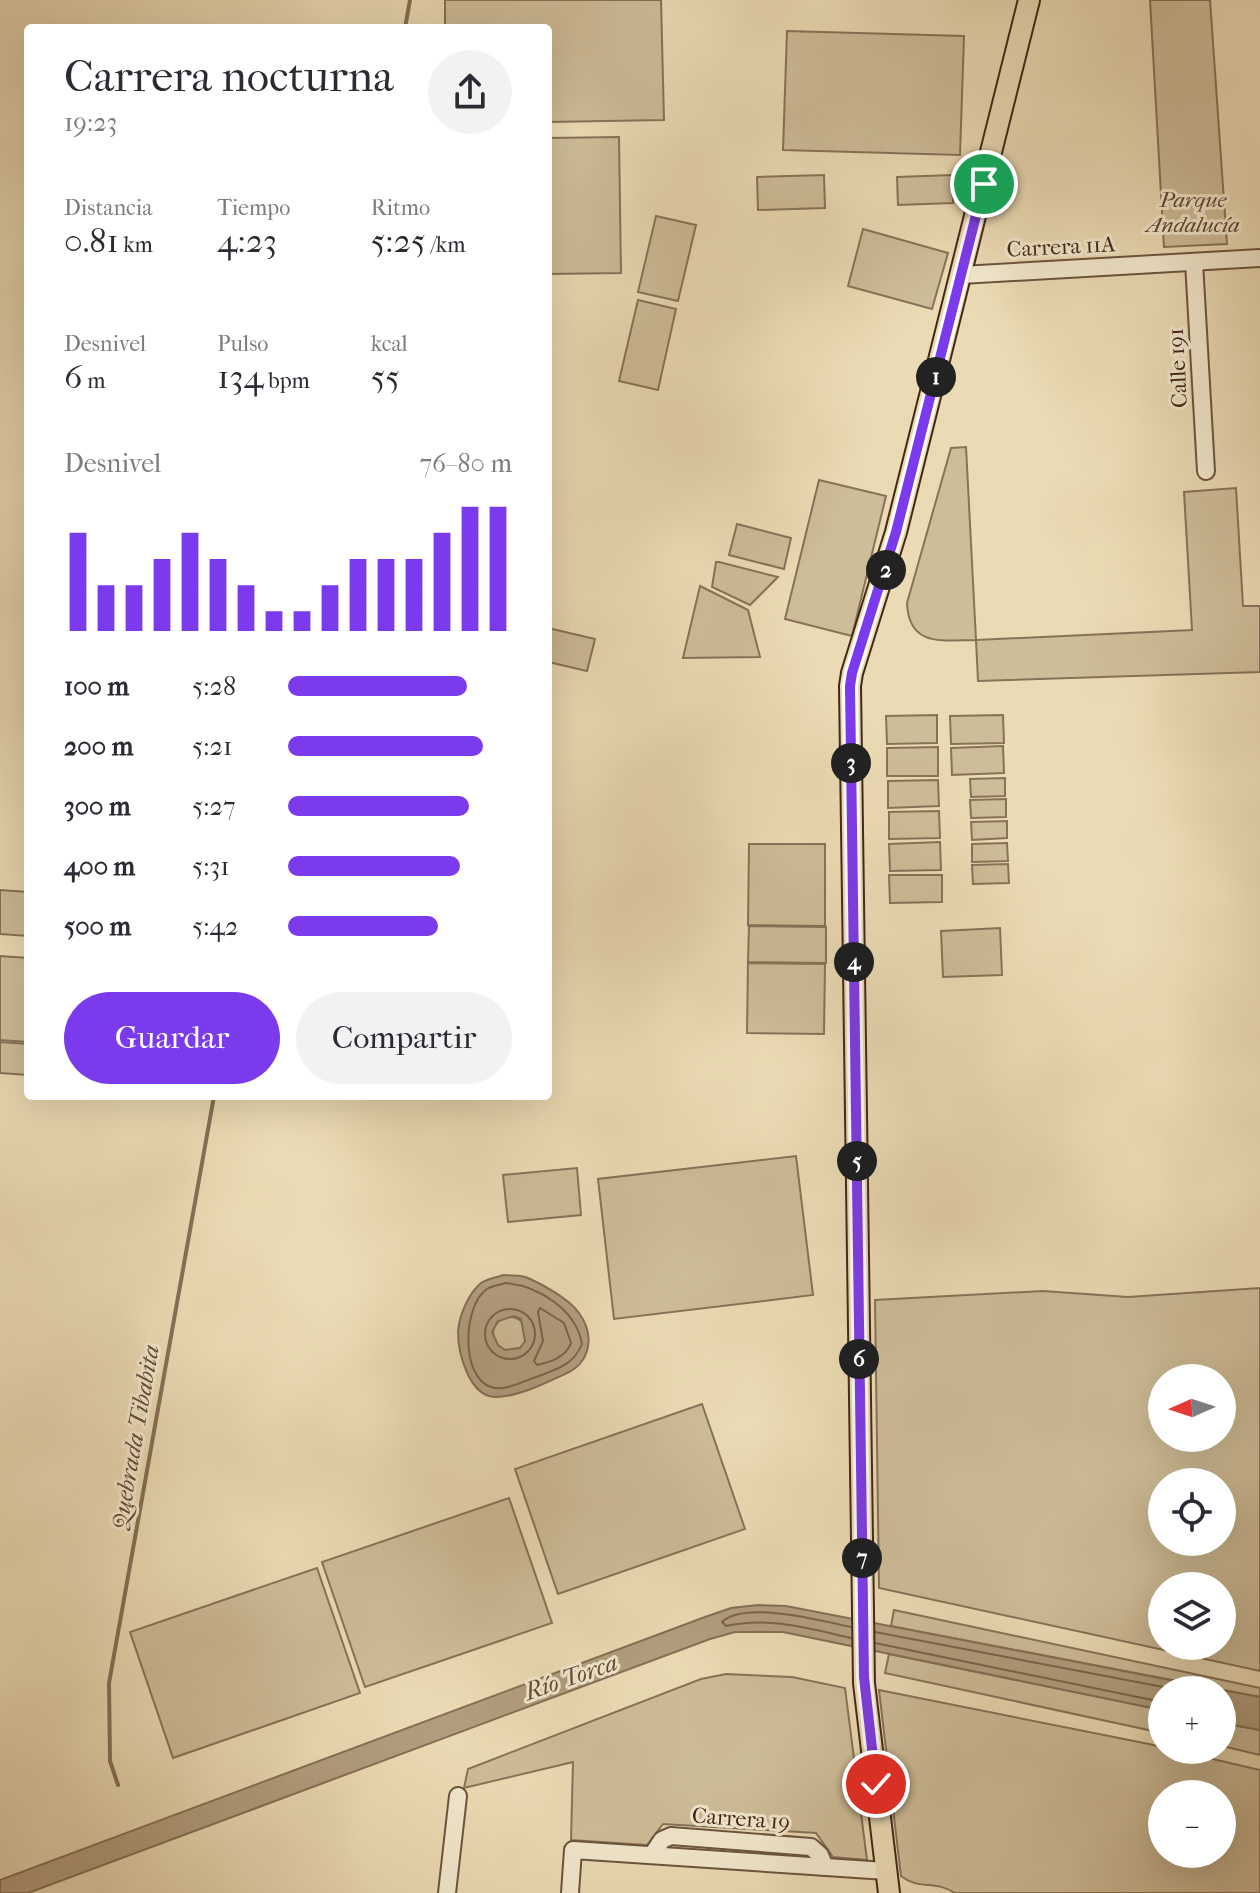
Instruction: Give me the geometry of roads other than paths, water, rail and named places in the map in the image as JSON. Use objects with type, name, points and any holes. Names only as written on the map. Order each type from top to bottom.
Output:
[{"type":"main road","points":[[889,1893],[865,1697],[850,686],[896,532],[1029,0]]},
{"type":"main road","points":[[886,1871],[896,1893]]},
{"type":"street","name":"Carrera 11A","points":[[961,275],[1260,258]]},
{"type":"street","name":"Calle 191","points":[[1194,262],[1206,471]]},
{"type":"street","points":[[447,1893],[458,1796]]},
{"type":"street","name":"Carrera 19","points":[[570,1893],[573,1850],[886,1871]]},
{"type":"water","points":[[504,1275],[528,1278],[549,1288],[575,1308],[587,1330],[588,1348],[574,1369],[557,1378],[513,1395],[495,1397],[486,1395],[472,1382],[463,1362],[458,1332],[462,1312],[472,1293],[481,1283]],"holes":[[[514,1316],[521,1319],[525,1341],[520,1348],[505,1350],[498,1345],[492,1332],[498,1321]]]},
{"type":"water","name":"Río Torca","points":[[786,1606],[1149,1676],[1148,1707],[783,1632],[735,1632],[28,1893],[0,1893],[0,1880],[731,1608]]},
{"type":"water","points":[[1236,1693],[1260,1697],[1260,1730],[1236,1726]]},
{"type":"waterway","name":"Quebrada Tibabita","points":[[406,24],[410,0]]},
{"type":"waterway","name":"Quebrada Tibabita","points":[[118,1785],[110,1761],[109,1683],[213,1100]]},
{"type":"park label","name":"Parque Andalucía","points":[[1193,212]]}]
